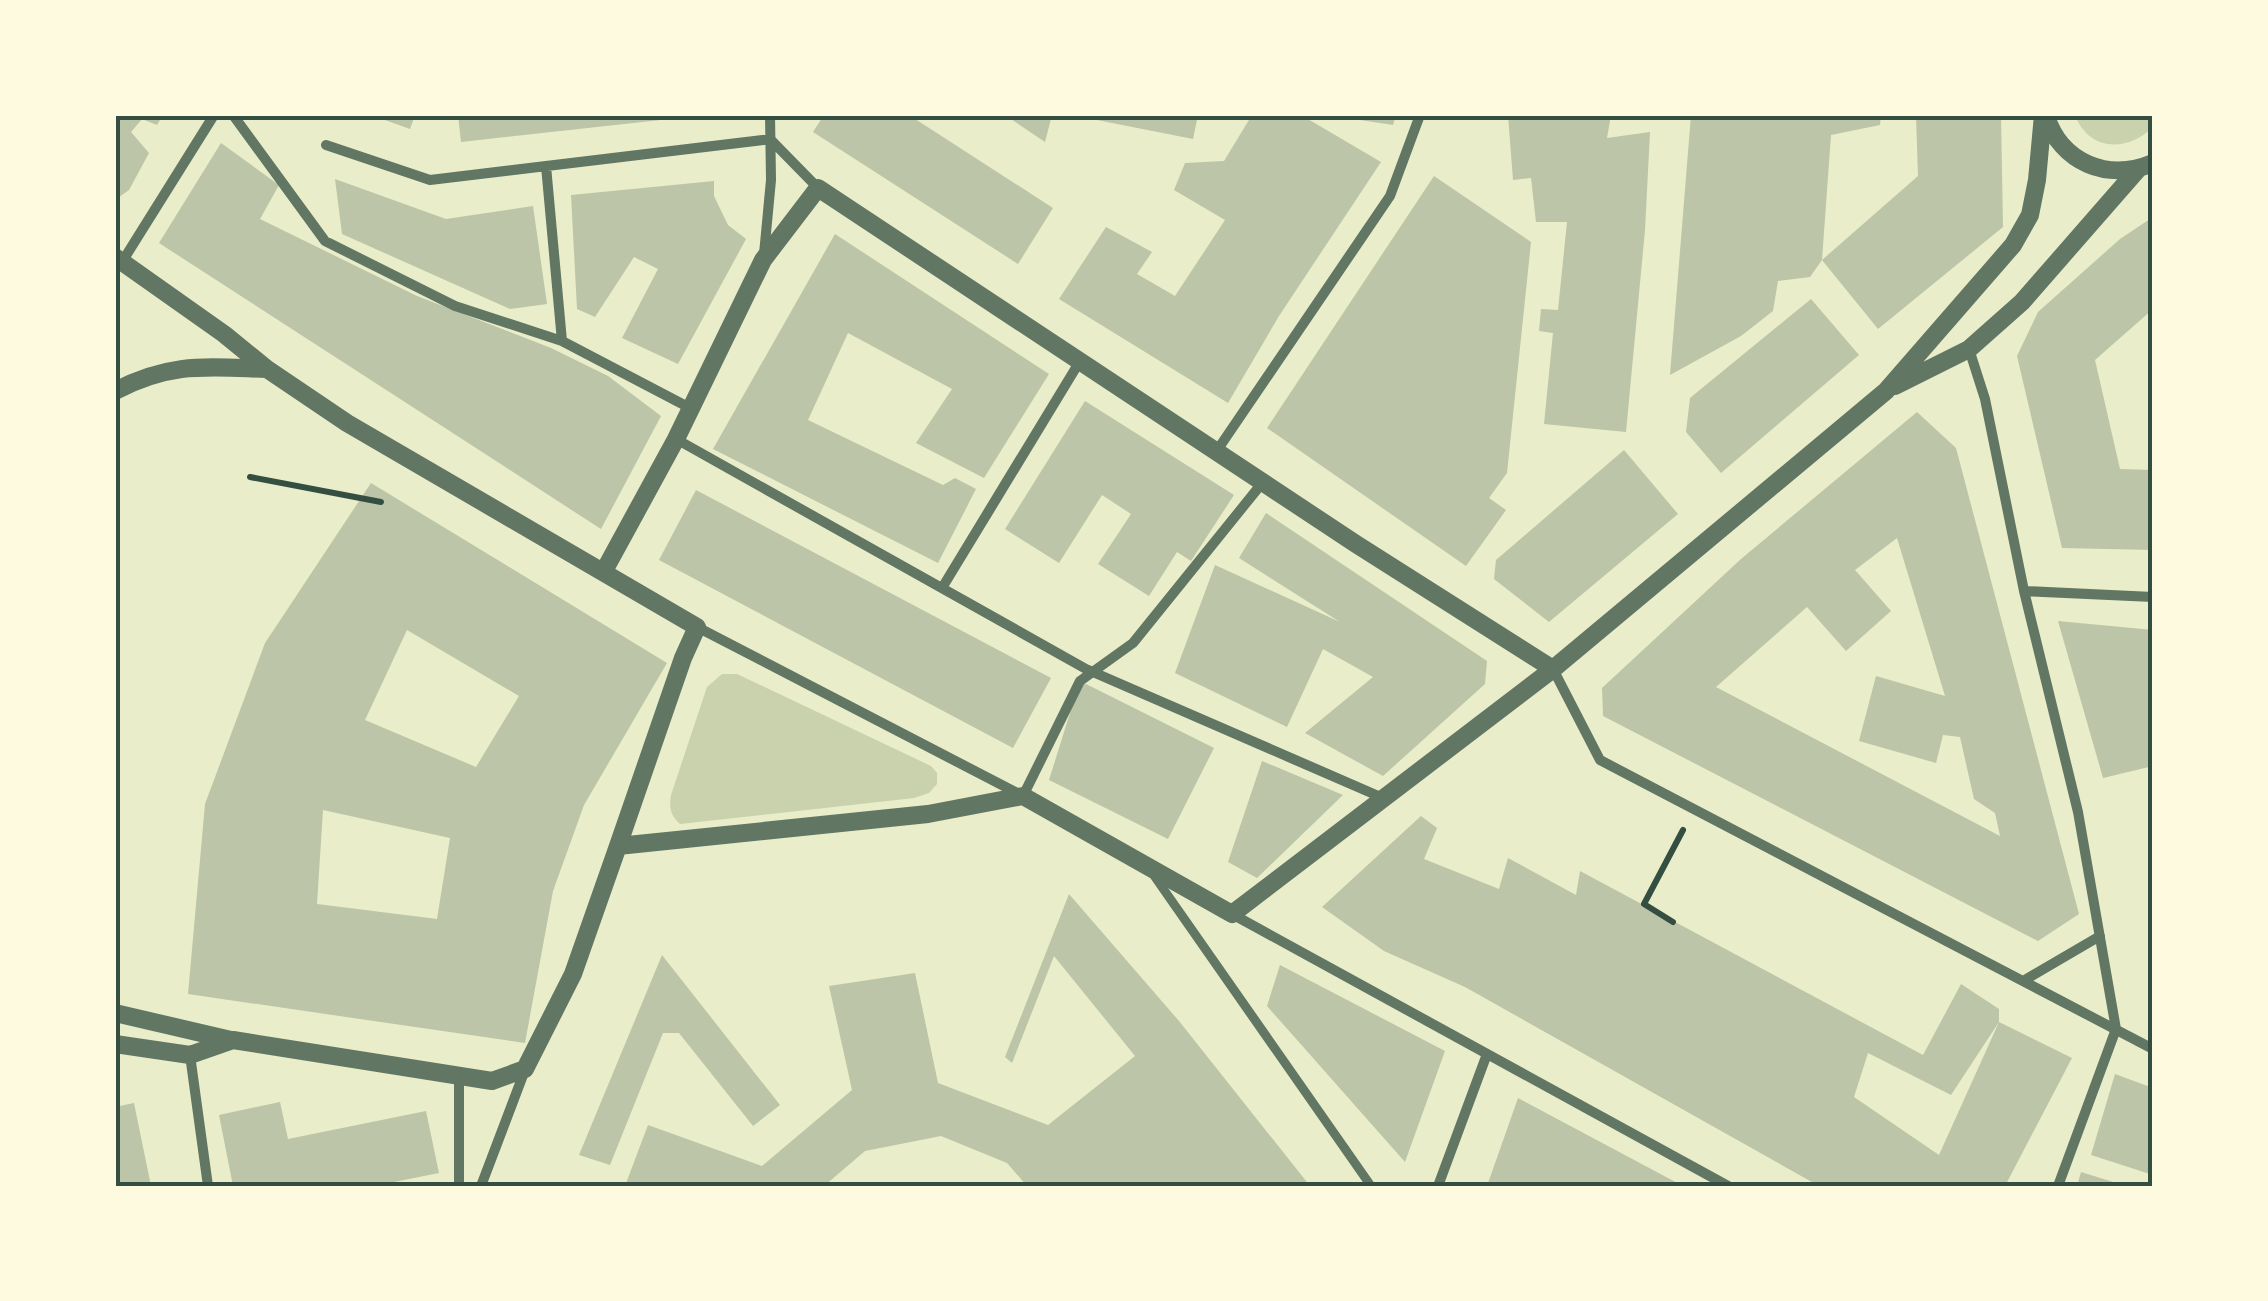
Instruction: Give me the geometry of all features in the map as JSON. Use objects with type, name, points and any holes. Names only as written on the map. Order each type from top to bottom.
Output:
[{"type":"street","points":[[214,115],[119,260],[224,334],[266,369],[347,423],[697,628],[1023,796],[1728,1186]]},
{"type":"street","points":[[233,115],[325,241],[455,306],[562,341],[690,408]]},
{"type":"street","points":[[764,260],[771,180],[770,115]]},
{"type":"street","points":[[1216,452],[1390,196],[1420,115]]},
{"type":"street","points":[[2044,115],[2064,150],[2088,166],[2113,172],[2146,166]]},
{"type":"street","points":[[1232,914],[1553,669],[1886,391],[2013,245],[2030,216],[2044,115]]},
{"type":"street","points":[[326,145],[430,180],[770,139]]},
{"type":"street","points":[[770,139],[818,188],[1553,669],[1600,760],[2153,1049]]},
{"type":"street","points":[[546,166],[562,341]]},
{"type":"street","points":[[1886,391],[1970,349],[2022,302],[2146,166]]},
{"type":"street","points":[[604,571],[676,439],[764,260],[818,188]]},
{"type":"street","points":[[1970,349],[1985,399],[2024,591],[2078,812],[2116,1030],[2058,1186]]},
{"type":"street","points":[[942,588],[1080,361]]},
{"type":"street","points":[[115,391],[144,376],[177,367],[266,369]]},
{"type":"street","points":[[676,439],[1096,672],[1384,798]]},
{"type":"street","points":[[1023,796],[1080,681],[1133,643],[1263,482]]},
{"type":"street","points":[[2024,591],[2153,597]]},
{"type":"street","points":[[481,1186],[525,1069],[573,974],[683,658],[697,628]]},
{"type":"street","points":[[618,846],[928,814],[1023,796]]},
{"type":"street","points":[[1148,867],[1371,1186]]},
{"type":"street","points":[[2023,981],[2100,936]]},
{"type":"street","points":[[115,1013],[233,1040],[492,1081],[525,1069]]},
{"type":"street","points":[[115,1044],[190,1054],[233,1040]]},
{"type":"street","points":[[190,1054],[208,1186]]},
{"type":"street","points":[[1438,1186],[1487,1054]]},
{"type":"street","points":[[458,1075],[460,1186]]},
{"type":"path","points":[[250,477],[380,502]]},
{"type":"path","points":[[1673,922],[1644,904],[1694,809]]},
{"type":"green space","points":[[2075,115],[2153,115],[2153,127],[2132,141],[2110,144],[2090,136]]},
{"type":"green space","points":[[722,674],[737,674],[931,766],[937,773],[937,784],[929,793],[914,798],[680,824],[671,811],[671,795],[707,687]]},
{"type":"building","points":[[115,115],[163,115],[157,125],[142,119],[131,132],[149,153],[129,190],[115,200]]},
{"type":"building","points":[[371,115],[415,115],[410,129]]},
{"type":"building","points":[[458,115],[679,115],[679,118],[461,142]]},
{"type":"building","points":[[824,115],[909,115],[1053,208],[1018,264],[813,132]]},
{"type":"building","points":[[1005,115],[1052,115],[1045,142]]},
{"type":"building","points":[[1098,115],[1198,115],[1193,139],[1097,120]]},
{"type":"building","points":[[1252,115],[1301,115],[1381,162],[1279,316],[1228,403],[1059,299],[1106,227],[1152,252],[1137,274],[1175,296],[1225,220],[1174,190],[1185,163],[1224,161]]},
{"type":"building","points":[[1355,115],[1396,115],[1393,125],[1360,120]]},
{"type":"building","points":[[1508,115],[1611,115],[1607,138],[1650,132],[1626,432],[1544,424],[1553,333],[1539,331],[1541,309],[1558,310],[1567,222],[1536,222],[1531,178],[1513,180]]},
{"type":"building","points":[[1691,115],[1881,115],[1880,125],[1831,135],[1822,260],[1810,277],[1778,281],[1773,311],[1741,336],[1670,375]]},
{"type":"building","points":[[1916,115],[2001,115],[2003,227],[1878,329],[1822,260],[1918,176]]},
{"type":"building","points":[[221,143],[279,185],[260,219],[417,296],[551,348],[608,376],[661,416],[601,529],[159,243]]},
{"type":"building","points":[[1434,176],[1531,242],[1507,473],[1489,498],[1506,510],[1466,566],[1267,428]]},
{"type":"building","points":[[335,179],[446,219],[533,206],[547,304],[510,309],[342,234]]},
{"type":"building","points":[[714,181],[714,196],[728,225],[746,239],[678,364],[622,338],[658,269],[634,257],[595,317],[577,309],[571,195]]},
{"type":"building","points":[[2153,217],[2153,309],[2095,360],[2120,469],[2153,470],[2153,550],[2062,548],[2017,356],[2038,312],[2120,239]]},
{"type":"building","points":[[835,234],[1049,374],[984,478],[916,443],[952,389],[848,333],[808,420],[943,485],[955,478],[976,489],[938,563],[713,449]]},
{"type":"building","points":[[1811,299],[1859,355],[1721,473],[1686,432],[1690,398]]},
{"type":"building","points":[[1085,401],[1234,495],[1191,561],[1177,552],[1149,596],[1098,564],[1131,514],[1102,495],[1059,563],[1005,529]]},
{"type":"building","points":[[1917,412],[1956,448],[2079,914],[2038,941],[1603,716],[1602,688],[1741,559]],"holes":[[[1897,538],[1945,696],[1876,676],[1859,741],[1936,763],[1943,735],[1960,737],[1974,799],[1995,813],[2000,836],[1716,687],[1807,607],[1846,651],[1891,611],[1855,570]]]},
{"type":"building","points":[[1624,450],[1678,514],[1549,622],[1494,579],[1496,560]]},
{"type":"building","points":[[371,483],[667,663],[584,805],[553,891],[525,1043],[188,994],[205,804],[265,643]],"holes":[[[407,630],[519,696],[476,767],[365,720]],[[323,810],[450,838],[437,919],[317,904]]]},
{"type":"building","points":[[696,490],[1051,678],[1013,748],[659,560]]},
{"type":"building","points":[[1266,513],[1487,661],[1485,684],[1383,776],[1305,733],[1373,677],[1323,649],[1287,727],[1175,673],[1215,565],[1340,622],[1239,558]]},
{"type":"building","points":[[2058,621],[2153,630],[2153,766],[2103,778]]},
{"type":"building","points":[[1080,681],[1214,748],[1168,839],[1049,780]]},
{"type":"building","points":[[1262,761],[1343,795],[1257,878],[1228,862]]},
{"type":"building","points":[[1421,816],[1437,828],[1424,859],[1499,889],[1508,858],[1576,895],[1580,871],[1923,1055],[1961,984],[1999,1009],[1999,1022],[2072,1058],[2005,1186],[1819,1186],[1465,987],[1384,951],[1322,907]],"holes":[[[1999,1022],[1939,1155],[1854,1097],[1868,1053],[1951,1095]]]},
{"type":"building","points":[[1069,894],[1179,1021],[1310,1186],[1027,1186],[1007,1163],[941,1136],[865,1151],[824,1186],[625,1186],[648,1125],[762,1166],[852,1090],[829,986],[915,973],[938,1083],[1048,1125],[1135,1056],[1054,956],[1012,1063],[1005,1057]]},
{"type":"building","points":[[662,955],[780,1105],[753,1126],[679,1033],[663,1033],[610,1165],[579,1155]]},
{"type":"building","points":[[1280,965],[1445,1051],[1405,1162],[1267,1006]]},
{"type":"building","points":[[2115,1074],[2153,1088],[2153,1175],[2091,1155]]},
{"type":"building","points":[[1518,1098],[1683,1186],[1487,1186]]},
{"type":"building","points":[[280,1102],[288,1139],[426,1111],[439,1173],[374,1186],[233,1186],[219,1115]]},
{"type":"building","points":[[134,1103],[151,1186],[115,1186],[115,1107]]},
{"type":"building","points":[[2081,1172],[2123,1185],[2123,1186],[2077,1186]]}]
